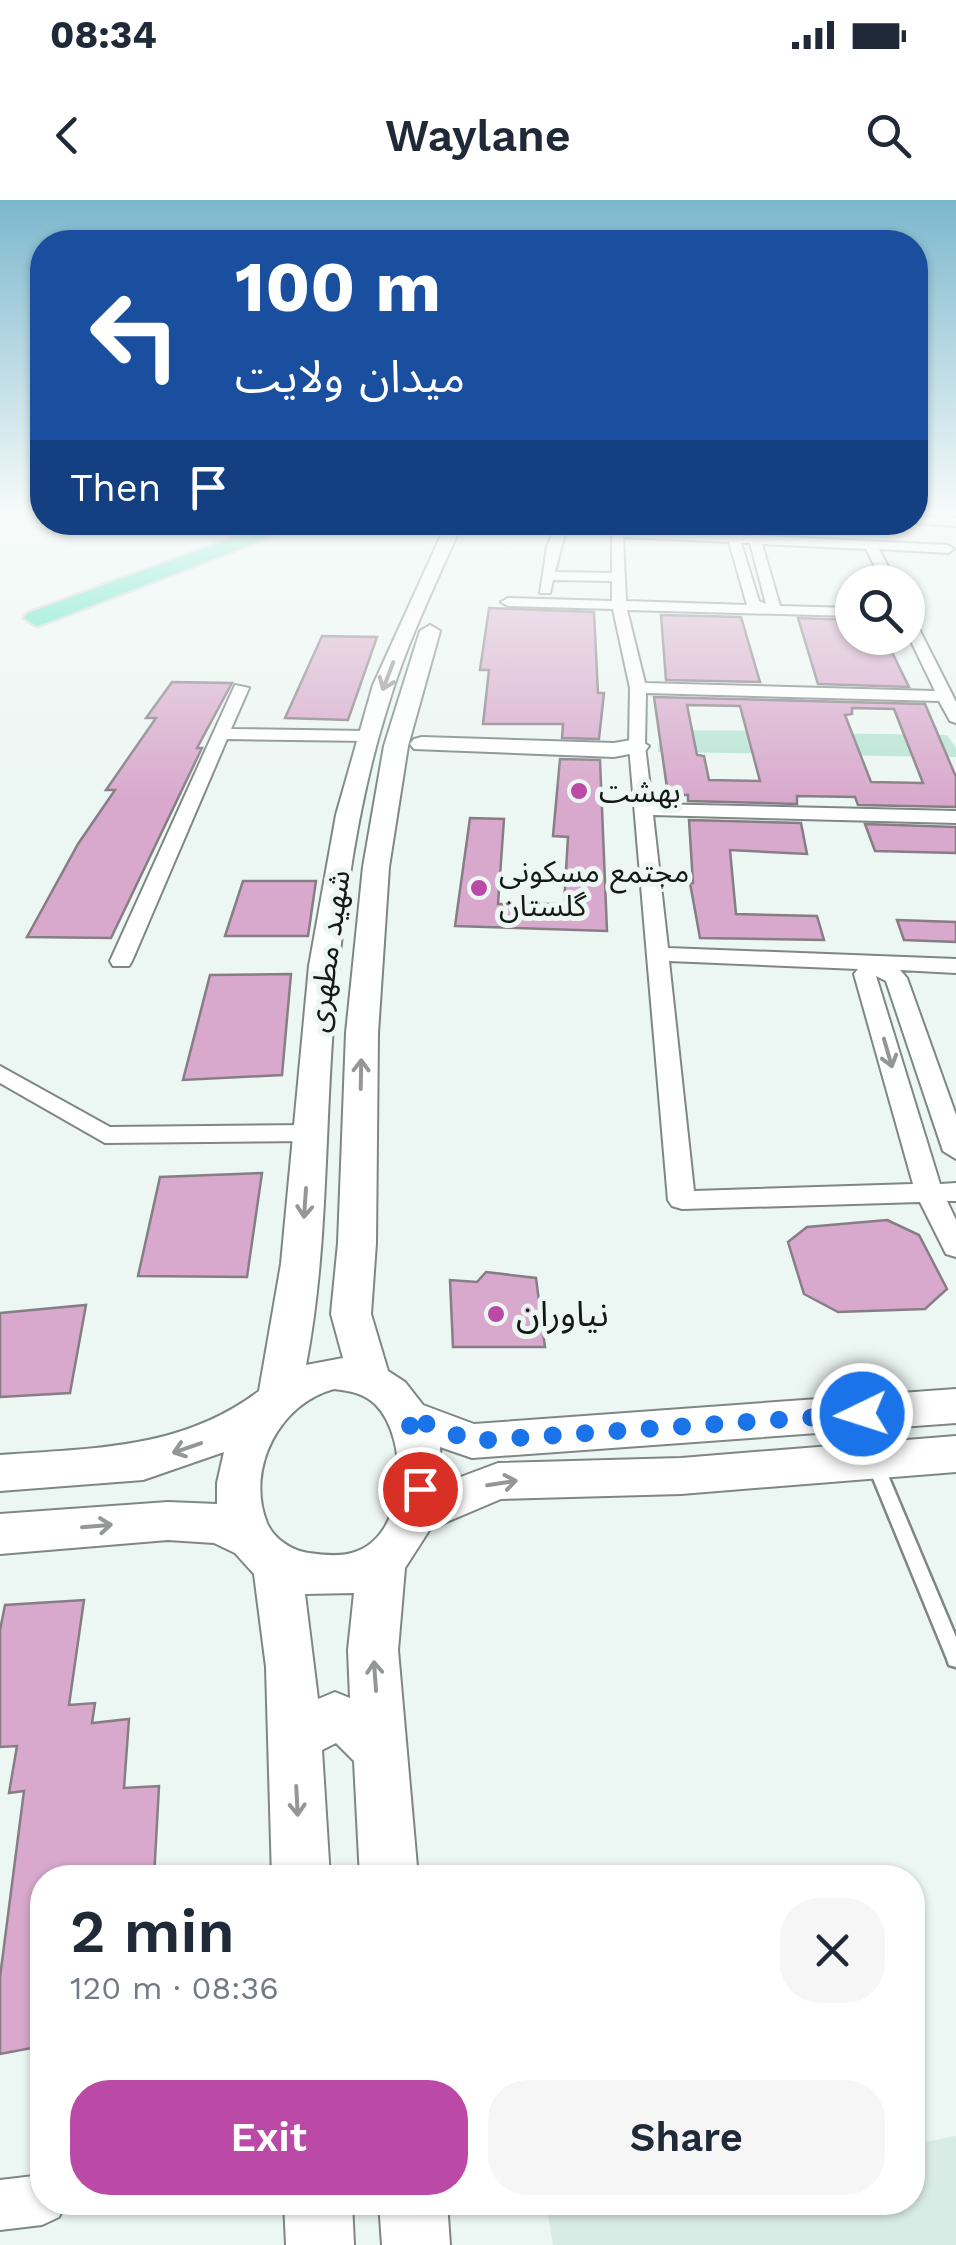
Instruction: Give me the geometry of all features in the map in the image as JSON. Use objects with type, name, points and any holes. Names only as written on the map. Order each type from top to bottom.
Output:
[{"type":"highway","points":[[29,608],[12,617],[38,618],[64,608]]},
{"type":"highway","points":[[38,618],[59,608]]},
{"type":"main road","name":"شهید مطهری","points":[[276,1400],[292,1337],[316,1038],[339,866],[368,736],[415,608]]},
{"type":"main road","name":"شهید مطهری","points":[[369,1378],[351,1314],[362,1033],[379,846],[396,746],[427,638],[441,608]]},
{"type":"main road","points":[[379,846],[402,824],[423,739],[432,648],[427,638]]},
{"type":"main road","points":[[423,739],[614,750],[637,746]]},
{"type":"main road","points":[[298,1280],[330,1292],[353,1284]]},
{"type":"main road","points":[[0,1472],[143,1462],[198,1445],[302,1381],[334,1372],[369,1378],[393,1394],[417,1442],[420,1489],[404,1536],[382,1561],[354,1574],[326,1576],[264,1552],[220,1524],[168,1520],[0,1534]]},
{"type":"main road","points":[[276,1400],[259,1423],[243,1461],[238,1504],[264,1552],[291,1667],[300,1865]]},
{"type":"main road","points":[[406,1416],[472,1441],[956,1406]]},
{"type":"main road","points":[[411,1516],[498,1482],[682,1476],[956,1454]]},
{"type":"main road","points":[[382,1561],[373,1650],[388,1865]]},
{"type":"main road","points":[[294,1736],[335,1717],[356,1726],[380,1750]]},
{"type":"main road","points":[[319,2215],[320,2245]]},
{"type":"main road","points":[[414,2215],[416,2245]]},
{"type":"street","points":[[619,608],[638,688],[637,746],[682,1200],[942,1193]]},
{"type":"street","points":[[690,608],[835,612]]},
{"type":"street","points":[[925,655],[956,718]]},
{"type":"street","points":[[122,960],[241,688]]},
{"type":"street","points":[[638,688],[945,696]]},
{"type":"street","points":[[221,734],[368,736]]},
{"type":"street","points":[[646,809],[956,817]]},
{"type":"street","points":[[659,954],[956,966]]},
{"type":"street","points":[[876,964],[896,978],[956,1151]]},
{"type":"street","points":[[876,964],[865,974],[942,1193],[956,1247]]},
{"type":"street","points":[[1,1073],[105,1135],[310,1132]]},
{"type":"street","points":[[0,2206],[30,2202]]},
{"type":"lane","points":[[873,1460],[956,1659]]},
{"type":"shaded area","points":[[956,2136],[956,2245],[553,2245],[548,2215],[925,2215],[925,2142]]},
{"type":"green space","points":[[776,698],[804,699],[814,733],[947,735],[956,748],[956,757],[816,755],[827,796],[800,797],[792,754],[658,752],[660,730],[785,731]]},
{"type":"building","points":[[489,608],[594,612],[598,693],[604,693],[599,739],[562,738],[563,724],[483,724],[489,670],[480,670]]},
{"type":"building","points":[[661,615],[741,617],[760,682],[666,680]]},
{"type":"building","points":[[798,618],[835,619],[835,655],[893,655],[909,687],[818,684]]},
{"type":"building","points":[[322,636],[377,637],[348,720],[285,718]]},
{"type":"building","points":[[172,682],[232,683],[197,748],[202,748],[111,938],[27,937],[78,844],[115,790],[106,790],[156,718],[146,718]]},
{"type":"building","points":[[654,697],[925,704],[956,777],[956,807],[858,805],[855,797],[797,796],[797,804],[688,801],[688,795],[668,795]],"holes":[[[687,705],[740,706],[760,781],[709,780],[704,756],[697,755]],[[852,708],[894,709],[923,783],[871,782],[845,715],[852,714]]]},
{"type":"building","points":[[560,759],[600,760],[607,931],[455,926],[470,818],[504,819],[498,904],[564,904],[568,837],[553,836]]},
{"type":"building","points":[[689,820],[801,823],[807,854],[730,850],[736,914],[817,916],[824,940],[700,938],[690,883]]},
{"type":"building","points":[[865,824],[956,827],[956,853],[875,851]]},
{"type":"building","points":[[243,881],[316,881],[308,936],[225,936]]},
{"type":"building","points":[[897,920],[956,922],[956,942],[904,940]]},
{"type":"building","points":[[291,974],[282,1075],[183,1080],[210,975]]},
{"type":"building","points":[[262,1173],[247,1277],[138,1276],[160,1177]]},
{"type":"building","points":[[887,1220],[919,1235],[947,1289],[925,1309],[838,1312],[804,1294],[788,1242],[807,1227]]},
{"type":"building","name":"نیاوران","points":[[486,1272],[536,1278],[545,1347],[453,1347],[450,1280],[477,1282]]},
{"type":"building","points":[[86,1305],[70,1393],[0,1397],[0,1313]]},
{"type":"building","points":[[84,1600],[69,1705],[95,1703],[92,1723],[129,1719],[124,1788],[159,1786],[155,1865],[30,1865],[30,2048],[0,2054],[0,1977],[24,1791],[9,1793],[17,1746],[0,1747],[0,1630],[5,1605]]},
{"type":"place","name":"بهشت","points":[[579,791]]},
{"type":"place","name":"مجتمع مسکونی گلستان","points":[[479,888]]},
{"type":"place","name":"نیاوران","points":[[496,1314]]},
{"type":"route","points":[[420,1489],[417,1442],[406,1416],[472,1441],[862,1414]]}]
